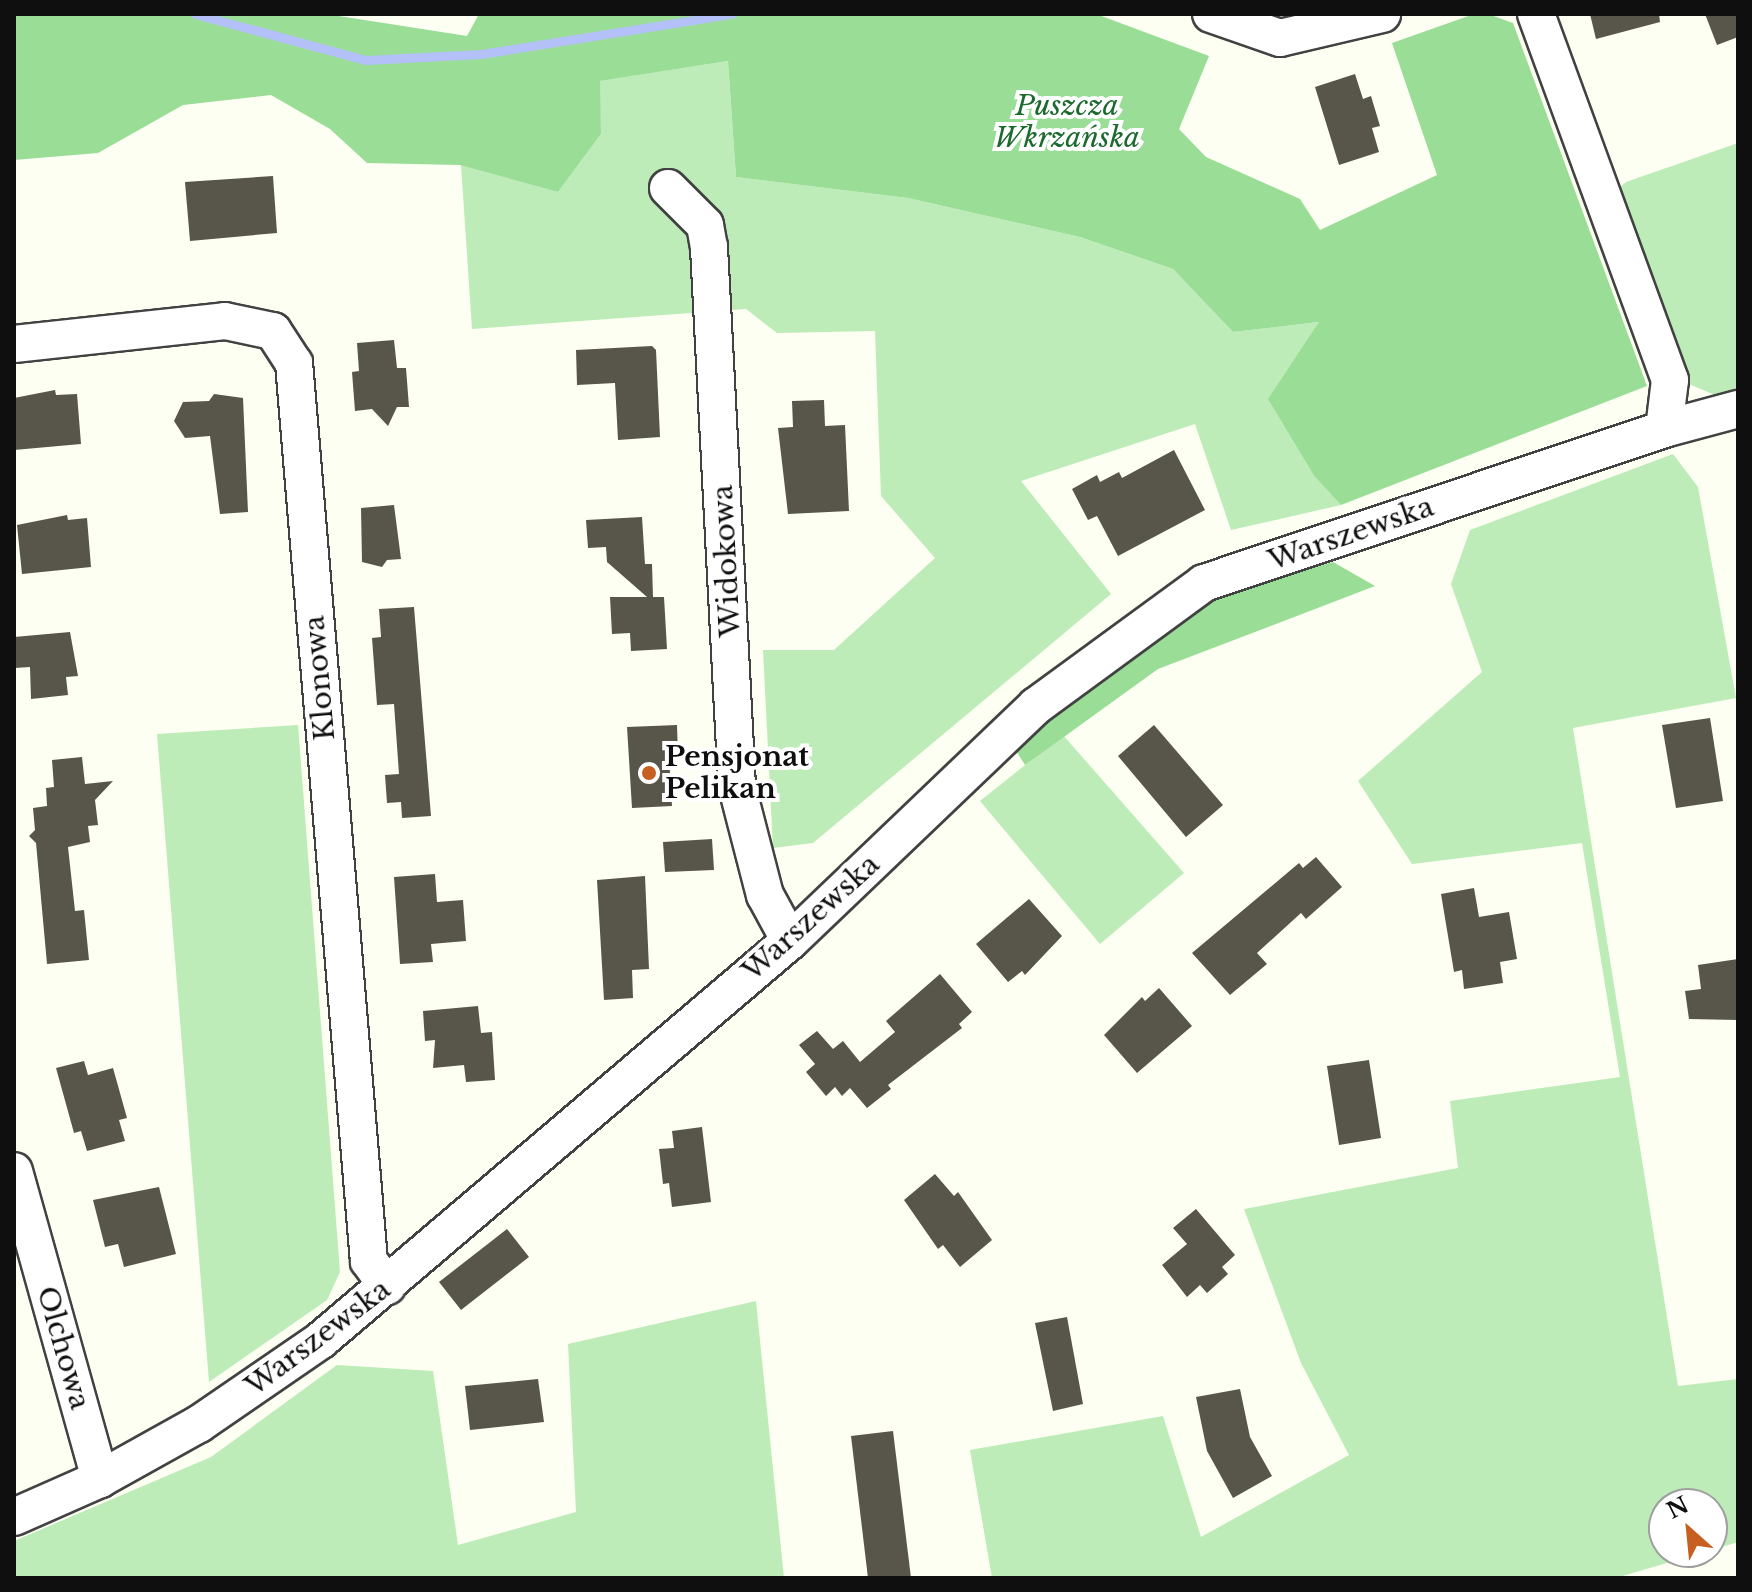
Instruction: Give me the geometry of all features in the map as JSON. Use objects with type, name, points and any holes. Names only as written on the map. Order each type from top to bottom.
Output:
[{"type":"street","points":[[1211,14],[1280,38],[1382,14]]},
{"type":"street","points":[[1536,14],[1670,380],[1664,429]]},
{"type":"street","name":"Widokowa","points":[[668,188],[705,225],[709,247],[737,787],[765,895],[790,941]]},
{"type":"street","name":"Klonowa","points":[[14,344],[225,321],[273,331],[294,363],[369,1261],[387,1286]]},
{"type":"street","name":"Warszewska","points":[[14,1517],[100,1479],[252,1390],[387,1286],[790,941],[1036,706],[1204,583],[1664,429],[1738,409]]},
{"type":"street","name":"Olchowa","points":[[14,1171],[100,1479]]},
{"type":"green space","name":"Puszcza Wkrzańska","points":[[14,14],[326,14],[467,36],[479,14],[1096,14],[1209,56],[1179,129],[1206,157],[1300,199],[1320,230],[1437,175],[1392,43],[1474,14],[1488,14],[1513,23],[1647,386],[1341,505],[1315,477],[1268,399],[1319,322],[1233,332],[1173,269],[1080,237],[908,198],[736,177],[728,61],[600,81],[601,134],[558,192],[460,165],[367,163],[330,129],[271,95],[183,105],[98,153],[14,160]]},
{"type":"green space","points":[[728,61],[736,177],[908,198],[1080,237],[1173,269],[1233,332],[1320,322],[1315,477],[1341,505],[1231,530],[1195,424],[1021,481],[1111,594],[813,843],[773,848],[763,650],[834,650],[935,558],[881,496],[875,331],[777,333],[746,309],[472,329],[461,165],[558,192],[601,134],[599,81]]},
{"type":"green space","points":[[1738,143],[1738,387],[1717,396],[1689,384],[1614,193],[1626,182]]},
{"type":"green space","points":[[1673,454],[1698,487],[1736,698],[1573,728],[1678,1386],[1738,1379],[1738,1542],[1728,1545],[1728,1488],[1648,1488],[1650,1568],[1616,1578],[992,1578],[970,1450],[1163,1416],[1201,1537],[1349,1455],[1301,1363],[1244,1209],[1458,1168],[1450,1101],[1620,1077],[1582,843],[1412,864],[1358,781],[1482,672],[1451,584],[1470,530]]},
{"type":"green space","points":[[1333,562],[1375,586],[1158,669],[1025,765],[1013,746],[1086,683],[1211,598]]},
{"type":"green space","points":[[298,725],[340,1272],[327,1300],[209,1382],[157,734]]},
{"type":"green space","points":[[1063,735],[1184,873],[1100,944],[980,801]]},
{"type":"green space","points":[[756,1301],[784,1578],[14,1578],[14,1541],[211,1457],[337,1365],[433,1371],[458,1545],[576,1512],[568,1344]]},
{"type":"building","points":[[1590,14],[1659,14],[1660,22],[1596,39]]},
{"type":"building","points":[[1705,14],[1738,14],[1738,37],[1717,45]]},
{"type":"building","points":[[1355,74],[1363,99],[1371,96],[1380,126],[1372,128],[1379,152],[1339,165],[1315,87]]},
{"type":"building","points":[[273,176],[277,233],[190,241],[185,182]]},
{"type":"building","points":[[394,340],[397,368],[406,368],[409,407],[397,407],[388,426],[372,409],[355,411],[352,372],[359,371],[357,343]]},
{"type":"building","points":[[652,346],[656,350],[660,437],[618,440],[615,383],[577,385],[576,350]]},
{"type":"building","points":[[55,390],[56,395],[77,394],[81,444],[14,450],[14,398]]},
{"type":"building","points":[[214,394],[243,398],[248,512],[220,514],[210,436],[185,438],[174,421],[183,402],[209,401]]},
{"type":"building","points":[[824,400],[825,426],[845,425],[849,511],[788,514],[778,428],[793,427],[792,401]]},
{"type":"building","points":[[1174,450],[1205,510],[1118,556],[1097,516],[1088,520],[1072,489],[1097,475],[1100,482],[1119,472],[1122,478]]},
{"type":"building","points":[[394,505],[401,559],[387,560],[382,567],[362,562],[361,508]]},
{"type":"building","points":[[67,515],[68,520],[87,518],[91,567],[22,574],[17,525]]},
{"type":"building","points":[[642,517],[645,564],[652,564],[653,597],[664,597],[667,649],[631,651],[630,633],[612,634],[610,597],[647,597],[607,562],[606,547],[588,548],[586,520]]},
{"type":"building","points":[[414,607],[431,816],[402,818],[401,802],[387,803],[385,775],[399,774],[394,704],[377,705],[372,638],[381,637],[379,609]]},
{"type":"building","points":[[70,632],[78,676],[66,677],[68,695],[31,699],[30,667],[15,668],[14,637]]},
{"type":"building","points":[[1710,718],[1723,801],[1676,808],[1662,725]]},
{"type":"building","points":[[677,725],[678,756],[669,756],[672,806],[632,808],[627,727]]},
{"type":"building","points":[[1154,725],[1223,805],[1186,837],[1118,756]]},
{"type":"building","points":[[82,757],[85,784],[113,781],[95,800],[98,825],[88,826],[90,842],[68,847],[75,911],[84,910],[89,960],[47,964],[36,843],[29,836],[35,830],[33,808],[47,806],[46,788],[54,787],[52,760]]},
{"type":"building","points":[[712,839],[714,870],[665,872],[663,842]]},
{"type":"building","points":[[1316,857],[1342,887],[1306,919],[1301,913],[1257,953],[1267,964],[1230,995],[1192,953],[1299,863],[1303,868]]},
{"type":"building","points":[[435,874],[437,902],[463,900],[466,941],[431,944],[433,962],[400,964],[394,877]]},
{"type":"building","points":[[645,876],[649,969],[632,970],[633,998],[604,1000],[597,880]]},
{"type":"building","points":[[1474,888],[1479,917],[1509,912],[1517,959],[1500,962],[1503,983],[1464,989],[1462,970],[1454,972],[1441,894]]},
{"type":"building","points":[[1029,899],[1062,936],[1025,975],[1022,971],[1008,982],[976,944]]},
{"type":"building","points":[[1738,959],[1738,1020],[1689,1019],[1685,991],[1701,989],[1698,965]]},
{"type":"building","points":[[940,974],[972,1012],[959,1024],[962,1028],[888,1085],[891,1089],[867,1108],[850,1088],[842,1096],[835,1087],[826,1096],[806,1072],[815,1064],[799,1045],[817,1031],[833,1049],[843,1041],[860,1062],[895,1032],[886,1021]]},
{"type":"building","points":[[1159,988],[1192,1026],[1137,1073],[1104,1035],[1142,997],[1145,1001]]},
{"type":"building","points":[[478,1006],[481,1033],[492,1032],[495,1080],[466,1082],[464,1065],[433,1068],[435,1040],[425,1041],[423,1011]]},
{"type":"building","points":[[1369,1060],[1381,1138],[1339,1145],[1327,1066]]},
{"type":"building","points":[[84,1061],[88,1075],[113,1068],[127,1118],[119,1120],[125,1141],[87,1151],[81,1131],[74,1133],[56,1068]]},
{"type":"building","points":[[702,1127],[711,1202],[672,1207],[669,1183],[663,1184],[659,1149],[674,1148],[672,1131]]},
{"type":"building","points":[[935,1174],[954,1196],[958,1192],[992,1240],[960,1267],[943,1245],[938,1249],[904,1200]]},
{"type":"building","points":[[159,1187],[176,1254],[124,1267],[118,1244],[105,1247],[93,1200]]},
{"type":"building","points":[[1196,1209],[1235,1255],[1222,1267],[1228,1274],[1207,1293],[1200,1285],[1187,1297],[1162,1265],[1187,1244],[1173,1228]]},
{"type":"building","points":[[507,1229],[529,1257],[461,1310],[439,1282]]},
{"type":"building","points":[[1067,1317],[1083,1404],[1053,1411],[1035,1323]]},
{"type":"building","points":[[538,1379],[544,1422],[470,1430],[465,1386]]},
{"type":"building","points":[[1240,1389],[1250,1437],[1272,1476],[1233,1498],[1207,1451],[1196,1397]]},
{"type":"building","points":[[893,1431],[911,1578],[868,1578],[851,1436]]},
{"type":"waterway","points":[[195,14],[366,60],[481,54],[732,14]]},
{"type":"place","name":"Pensjonat Pelikan","points":[[649,773]]}]
